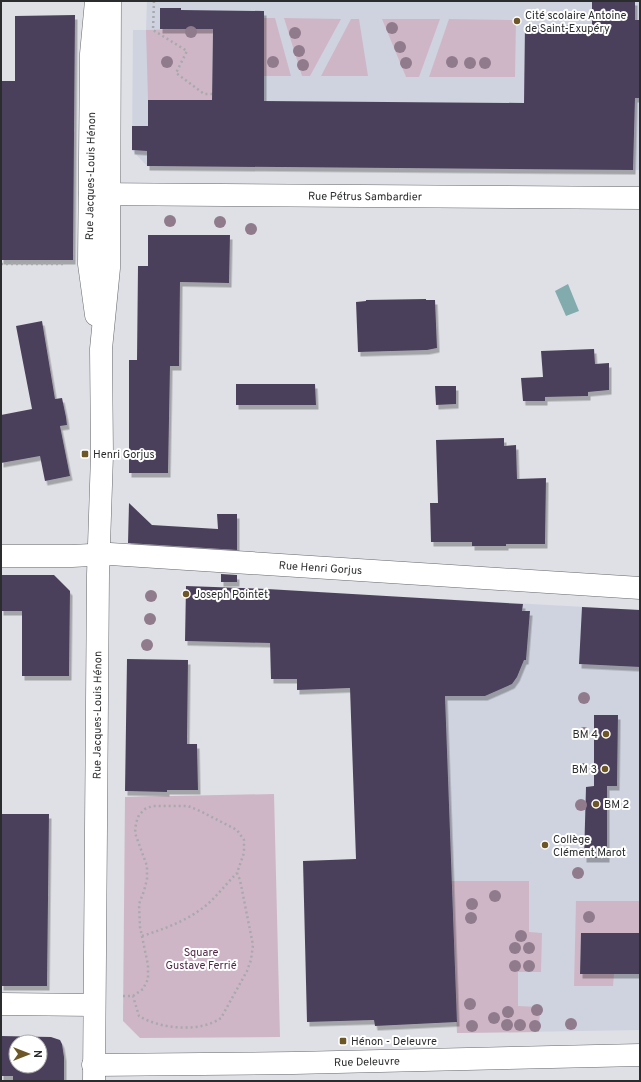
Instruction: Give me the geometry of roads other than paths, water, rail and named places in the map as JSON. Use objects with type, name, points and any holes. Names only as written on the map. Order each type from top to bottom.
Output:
[{"type":"street","name":"Rue Jacques-Louis Hénon","points":[[96,1],[91,54],[100,194]]},
{"type":"street","name":"Rue Jacques-Louis Hénon","points":[[94,1073],[98,555],[102,455],[101,350],[89,264],[100,194],[110,1]]},
{"type":"street","name":"Rue Pétrus Sambardier","points":[[100,194],[640,198]]},
{"type":"street","name":"Rue Henri Gorjus","points":[[1,556],[72,556],[110,554],[640,588]]},
{"type":"street","points":[[1,1004],[94,1006]]},
{"type":"street","name":"Rue Deleuvre","points":[[94,1073],[294,1063],[640,1055]]},
{"type":"water","points":[[568,284],[579,311],[566,316],[555,291]]},
{"type":"place","name":"Cité scolaire Antoine de Saint-Exupéry","points":[[517,21]]},
{"type":"place","name":"Henri Gorjus","points":[[85,454]]},
{"type":"place","name":"Joseph Pointet","points":[[186,594]]},
{"type":"place","name":"BM 4","points":[[606,734]]},
{"type":"place","name":"BM 3","points":[[605,769]]},
{"type":"place","name":"BM 2","points":[[596,804]]},
{"type":"place","name":"Collège Clément Marot","points":[[545,845]]},
{"type":"place","name":"Hénon - Deleuvre","points":[[343,1041]]},
{"type":"park label","name":"Square Gustave Ferrié","points":[[201,958]]}]
